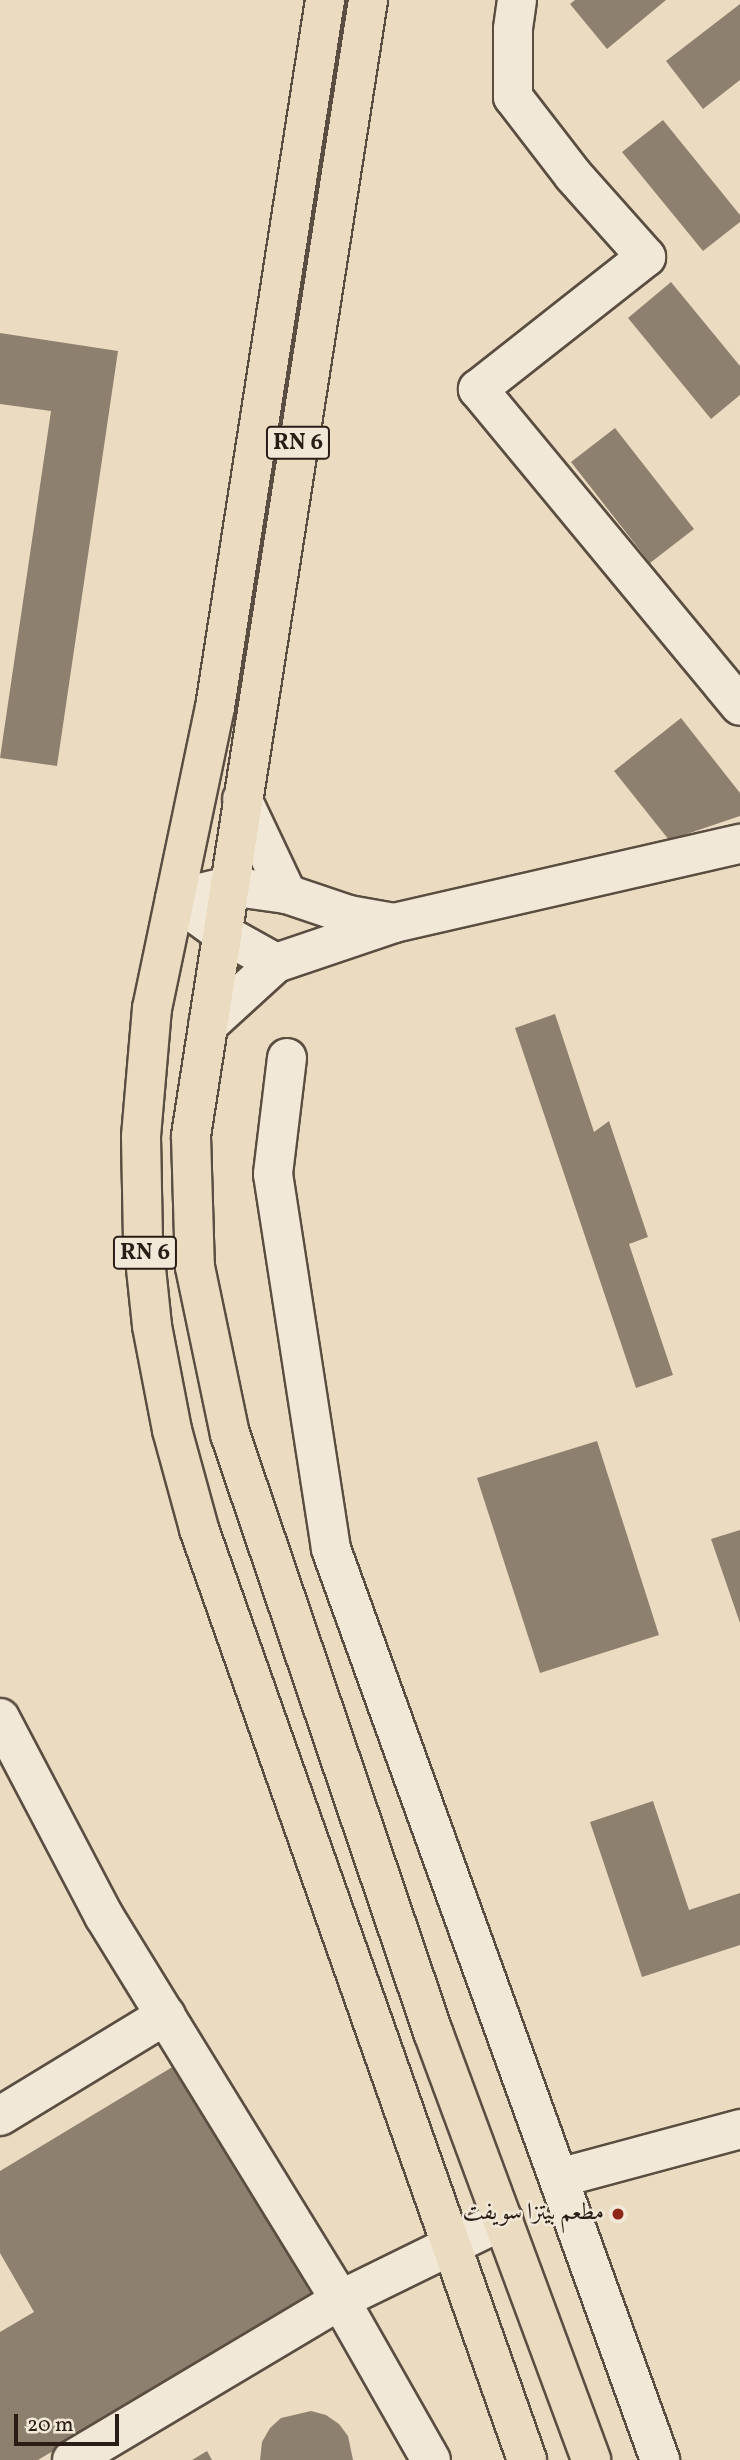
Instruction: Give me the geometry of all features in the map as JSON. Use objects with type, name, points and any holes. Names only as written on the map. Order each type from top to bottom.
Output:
[{"type":"main road","name":"RN 6","points":[[325,0],[215,706],[152,1008],[141,1137],[143,1240],[152,1326],[172,1430],[200,1528],[450,2247],[527,2460]]},
{"type":"main road","name":"RN 6","points":[[368,0],[191,1136],[195,1266],[230,1434],[433,2032],[591,2460]]},
{"type":"street","points":[[517,0],[513,29],[513,97],[573,175],[646,257],[478,389],[740,706]]},
{"type":"street","points":[[242,799],[287,894]]},
{"type":"street","points":[[208,1025],[276,963],[394,923],[740,844]]},
{"type":"street","points":[[175,899],[229,886],[287,894],[349,915],[394,923]]},
{"type":"street","points":[[175,899],[222,933],[276,963]]},
{"type":"street","points":[[287,1058],[274,1174],[331,1549],[660,2460]]},
{"type":"street","points":[[0,1718],[104,1916],[340,2300],[431,2460]]},
{"type":"street","points":[[0,2116],[166,2015]]},
{"type":"street","points":[[559,2178],[740,2129]]},
{"type":"street","points":[[72,2460],[340,2300],[503,2220]]},
{"type":"building","points":[[575,0],[666,0],[607,49],[570,4]]},
{"type":"building","points":[[740,4],[740,80],[703,109],[666,61]]},
{"type":"building","points":[[663,120],[740,215],[740,222],[703,251],[622,152]]},
{"type":"building","points":[[671,282],[740,366],[740,395],[711,419],[628,318]]},
{"type":"building","points":[[0,333],[118,351],[57,766],[0,758],[51,411],[0,404]]},
{"type":"building","points":[[615,428],[694,529],[650,563],[571,462]]},
{"type":"building","points":[[681,718],[740,793],[740,816],[669,840],[614,771]]},
{"type":"building","points":[[555,1014],[594,1132],[609,1121],[648,1237],[629,1244],[673,1375],[636,1388],[515,1028]]},
{"type":"building","points":[[597,1441],[659,1635],[540,1673],[477,1478]]},
{"type":"building","points":[[740,1530],[740,1623],[711,1539]]},
{"type":"building","points":[[653,1801],[689,1910],[740,1893],[740,1945],[642,1977],[590,1822]]},
{"type":"building","points":[[179,2063],[317,2293],[38,2460],[0,2460],[0,2332],[34,2312],[0,2253],[0,2171]]},
{"type":"building","points":[[311,2411],[326,2415],[339,2424],[348,2436],[353,2460],[260,2460],[262,2442],[270,2428],[281,2418]]},
{"type":"building","points":[[207,2451],[212,2460],[192,2460]]},
{"type":"place","name":"مطعم بيتزا سويفت","points":[[618,2214]]}]
